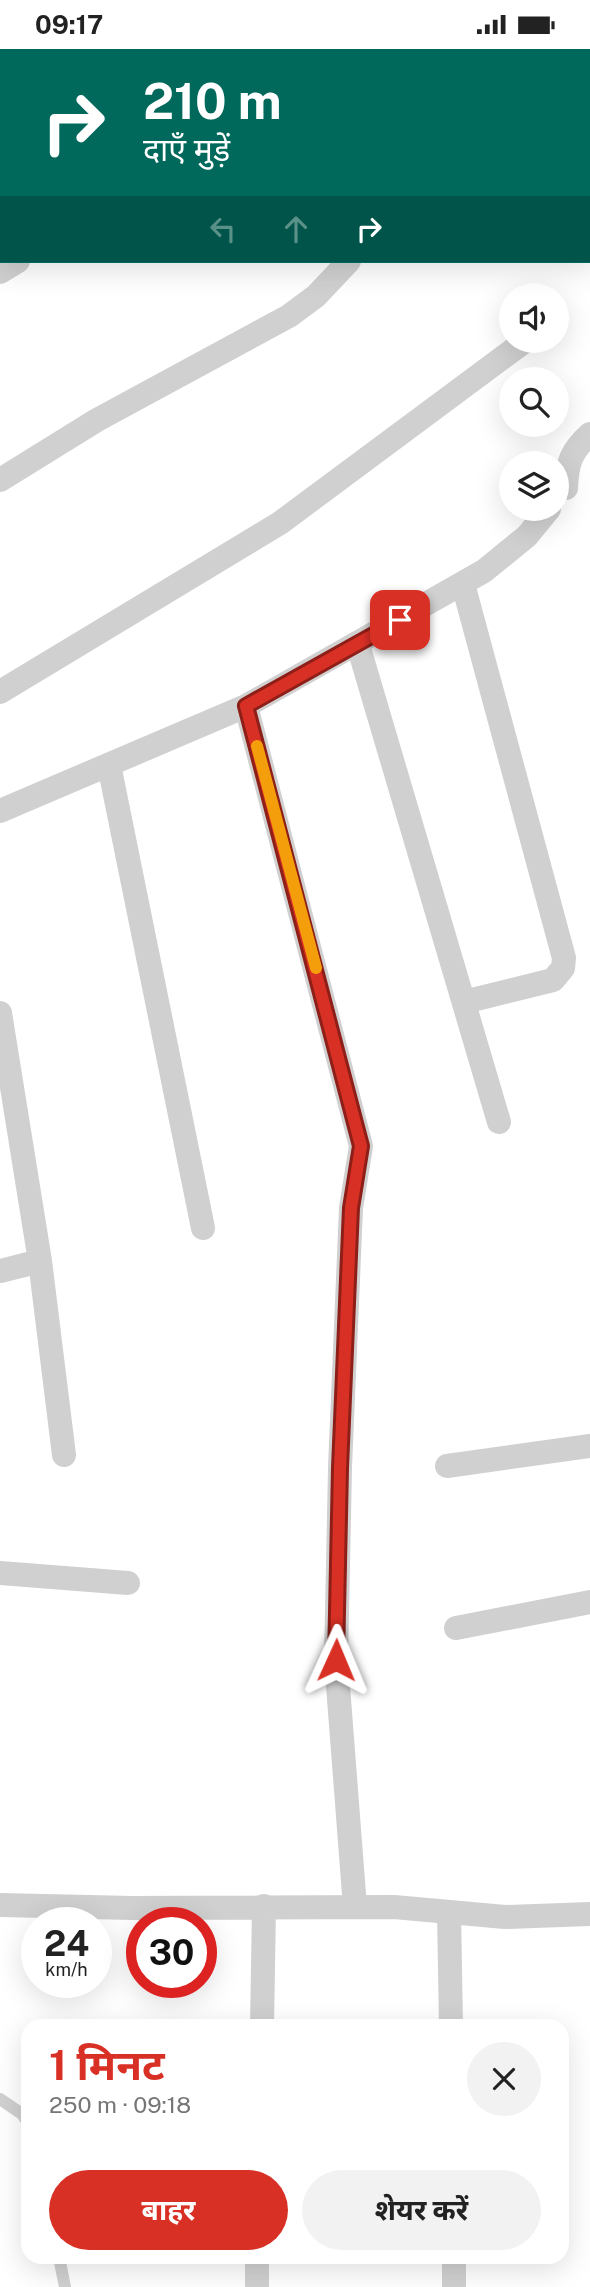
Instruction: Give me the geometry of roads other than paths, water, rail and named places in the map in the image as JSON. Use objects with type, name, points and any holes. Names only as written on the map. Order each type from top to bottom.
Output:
[{"type":"street","points":[[0,480],[97,420],[289,316],[316,296],[347,263]]},
{"type":"street","points":[[0,692],[280,523],[509,353]]},
{"type":"street","points":[[569,460],[590,434]]},
{"type":"street","points":[[569,488],[581,479],[590,480]]},
{"type":"street","points":[[0,811],[246,706],[463,584],[506,555],[539,521]]},
{"type":"street","points":[[463,584],[564,958],[563,968],[553,980],[464,1002]]},
{"type":"street","points":[[358,645],[499,1122]]},
{"type":"street","points":[[246,706],[361,1146],[351,1208],[340,1468],[336,1660],[355,1907]]},
{"type":"street","points":[[109,765],[203,1229]]},
{"type":"street","points":[[0,1013],[40,1261],[64,1455]]},
{"type":"street","points":[[0,1271],[40,1261]]},
{"type":"street","points":[[447,1466],[590,1446]]},
{"type":"street","points":[[0,1573],[128,1583]]},
{"type":"street","points":[[456,1628],[590,1602]]},
{"type":"street","points":[[0,1905],[133,1908],[394,1907],[505,1917],[590,1914]]},
{"type":"street","points":[[262,2019],[264,1906]]},
{"type":"street","points":[[449,1912],[451,2019]]},
{"type":"street","points":[[257,2264],[257,2287]]},
{"type":"street","points":[[454,2264],[454,2287]]},
{"type":"lane","points":[[0,2099],[21,2113]]},
{"type":"lane","points":[[60,2264],[65,2287]]}]
